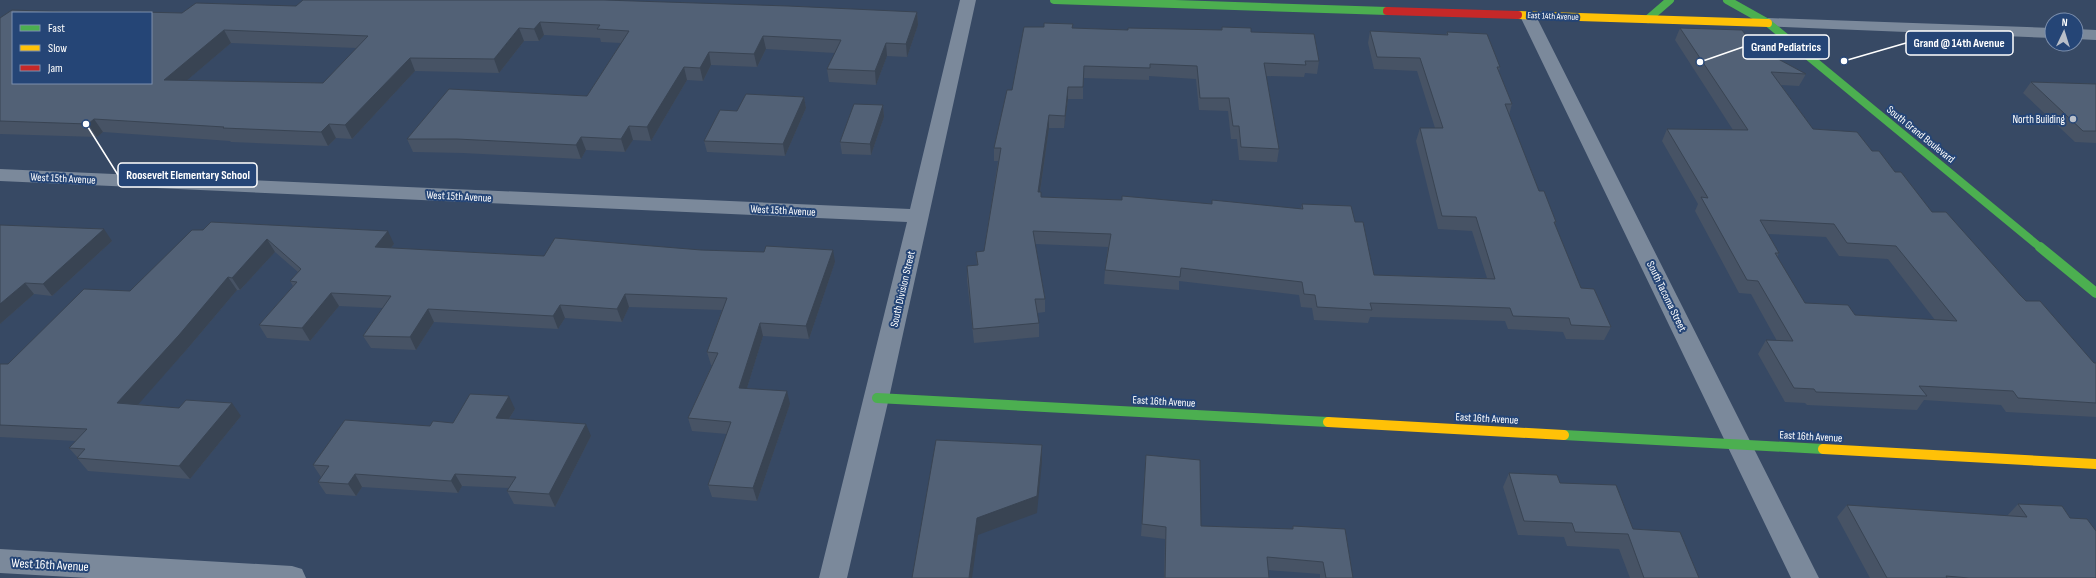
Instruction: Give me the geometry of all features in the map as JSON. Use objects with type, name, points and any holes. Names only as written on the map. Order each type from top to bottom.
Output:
[{"type":"street","name":"South Division Street","points":[[833,578],[877,398],[968,0]]},
{"type":"street","name":"East 14th Avenue","points":[[1054,0],[1229,3],[1528,16],[2044,33]]},
{"type":"street","points":[[1648,19],[1670,0]]},
{"type":"street","name":"South Grand Boulevard","points":[[1727,0],[1768,23],[2096,293]]},
{"type":"street","name":"South Tacoma Street","points":[[1528,16],[1740,443],[1805,578]]},
{"type":"street","points":[[2084,34],[2096,35]]},
{"type":"street","name":"West 15th Avenue","points":[[0,176],[918,216]]},
{"type":"street","name":"East 16th Avenue","points":[[877,398],[1740,443],[2096,464]]},
{"type":"street","name":"West 16th Avenue","points":[[0,561],[292,578]]},
{"type":"building","points":[[303,0],[604,0],[917,12],[906,44],[886,43],[875,71],[827,69],[841,40],[763,36],[754,54],[709,52],[700,68],[684,67],[647,127],[629,126],[621,139],[581,137],[576,145],[457,139],[407,139],[449,89],[587,96],[629,31],[597,29],[600,25],[540,22],[534,29],[519,28],[494,59],[410,58],[345,125],[329,124],[321,132],[223,128],[224,127],[94,119],[88,124],[0,121],[0,18],[12,10],[69,12],[12,12],[12,84],[152,84],[152,12],[182,13],[196,3],[296,6]],"holes":[[[224,30],[368,36],[323,83],[164,80]]]},
{"type":"building","points":[[1044,23],[1073,24],[1072,28],[1128,30],[1128,28],[1222,30],[1222,27],[1251,28],[1251,32],[1314,34],[1319,61],[1305,61],[1306,65],[1264,63],[1279,149],[1241,147],[1239,126],[1233,126],[1229,98],[1200,98],[1197,66],[1150,64],[1150,68],[1084,66],[1083,87],[1068,87],[1065,116],[1049,115],[1038,192],[1041,192],[1041,197],[1122,200],[1122,196],[1212,204],[1212,200],[1303,209],[1302,204],[1351,206],[1355,222],[1363,222],[1374,275],[1495,279],[1476,217],[1442,216],[1420,128],[1443,128],[1420,58],[1377,57],[1370,31],[1448,35],[1447,32],[1487,34],[1500,67],[1497,67],[1512,104],[1505,104],[1539,191],[1544,191],[1556,222],[1554,222],[1581,288],[1594,289],[1611,327],[1571,325],[1569,318],[1513,316],[1510,308],[1370,303],[1372,310],[1317,307],[1315,295],[1304,294],[1302,282],[1181,268],[1180,277],[1105,270],[1111,234],[1033,231],[1045,299],[1035,299],[1039,323],[973,329],[967,266],[978,265],[976,252],[984,251],[1001,148],[994,148],[1007,90],[1012,90],[1024,27],[1044,27]]},
{"type":"building","points":[[1680,28],[1742,30],[1754,46],[1806,74],[1771,72],[1813,129],[1857,132],[1872,151],[1879,151],[1895,172],[1901,172],[1932,212],[1946,212],[2026,301],[2040,301],[2094,363],[2096,363],[2096,403],[2018,398],[2013,391],[1919,386],[1927,396],[1816,392],[1814,389],[1794,388],[1766,340],[1793,341],[1758,281],[1747,280],[1701,197],[1708,198],[1667,129],[1748,130]],"holes":[[[1760,220],[1834,224],[1847,243],[1896,246],[1957,321],[1855,315],[1848,305],[1805,303],[1775,253],[1779,253]]]},
{"type":"building","points":[[2031,82],[2096,84],[2096,131],[2083,131]]},
{"type":"building","points":[[746,94],[804,97],[783,144],[704,141],[720,110],[737,111]]},
{"type":"building","points":[[854,104],[883,105],[870,144],[840,142]]},
{"type":"building","points":[[211,222],[388,231],[375,247],[544,256],[555,238],[701,250],[764,252],[766,246],[833,250],[806,326],[760,323],[739,388],[787,391],[753,488],[708,485],[731,422],[688,418],[718,353],[707,352],[727,298],[625,294],[617,309],[560,305],[553,316],[428,309],[410,337],[363,336],[391,296],[331,293],[302,328],[259,325],[297,282],[290,281],[301,269],[267,239],[232,278],[228,277],[179,335],[117,403],[179,408],[186,400],[232,403],[179,466],[77,458],[85,449],[69,448],[87,429],[0,425],[0,364],[8,364],[84,289],[130,291],[192,230],[203,230]]},
{"type":"building","points":[[0,225],[104,229],[43,284],[25,283],[0,304]]},
{"type":"building","points":[[470,394],[509,396],[496,418],[586,424],[549,494],[507,491],[516,477],[455,474],[451,481],[355,474],[348,484],[318,482],[329,466],[313,465],[345,420],[430,426],[433,421],[453,423]]},
{"type":"building","points":[[936,440],[1042,445],[1037,496],[977,518],[969,578],[912,578]]},
{"type":"building","points":[[1146,455],[1200,460],[1201,526],[1293,529],[1293,526],[1345,529],[1353,578],[1326,578],[1323,562],[1267,557],[1269,578],[1165,578],[1166,527],[1142,524]]},
{"type":"building","points":[[1509,473],[1557,475],[1560,483],[1616,485],[1633,529],[1680,532],[1699,578],[1644,578],[1628,534],[1575,532],[1572,523],[1524,521]]},
{"type":"building","points":[[2018,504],[2062,506],[2070,518],[2087,519],[2096,531],[2096,578],[1969,578],[1946,576],[1947,578],[1887,578],[1847,505],[2027,517]]},
{"type":"traffic: fast","points":[[1054,0],[1387,11]]},
{"type":"traffic: fast","points":[[1648,19],[1670,0]]},
{"type":"traffic: fast","points":[[1727,0],[1768,23],[2096,293]]},
{"type":"traffic: fast","points":[[877,398],[1328,422]]},
{"type":"traffic: fast","points":[[1564,435],[1823,449]]},
{"type":"traffic: slow","points":[[1518,15],[1768,23]]},
{"type":"traffic: slow","points":[[1328,422],[1564,435]]},
{"type":"traffic: slow","points":[[1823,449],[2096,464]]},
{"type":"traffic: jam","points":[[1387,11],[1518,15]]},
{"type":"place","name":"Grand @ 14th Avenue","points":[[1844,61]]},
{"type":"place","name":"Grand Pediatrics","points":[[1700,62]]},
{"type":"place","name":"North Building","points":[[2073,119]]},
{"type":"place","name":"Roosevelt Elementary School","points":[[86,124]]}]
